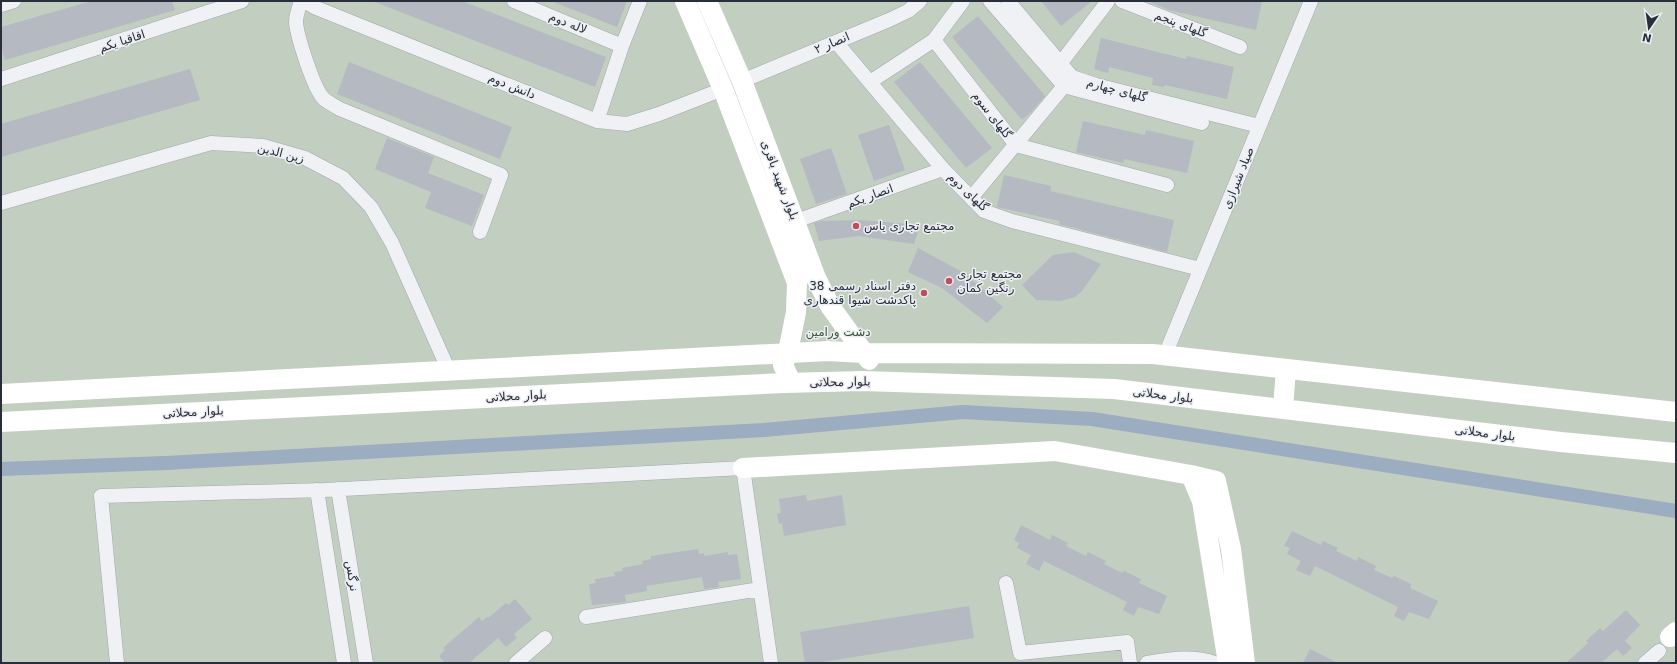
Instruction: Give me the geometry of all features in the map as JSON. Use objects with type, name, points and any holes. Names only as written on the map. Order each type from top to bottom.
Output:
[{"type":"street","points":[[1,5],[14,1]]},
{"type":"street","name":"اقاقیا یکم","points":[[1,79],[242,1]]},
{"type":"street","points":[[301,1],[296,16],[299,35],[314,82],[318,92],[325,100],[340,109],[501,175],[480,232]]},
{"type":"street","name":"دانش دوم","points":[[306,1],[314,7],[597,121],[627,124],[659,114],[723,89]]},
{"type":"street","name":"لاله دوم","points":[[514,1],[622,46]]},
{"type":"street","points":[[597,121],[622,46],[640,1]]},
{"type":"street","name":"بلوار شهید باقری","points":[[686,1],[723,89],[797,283],[796,312],[788,352],[783,365],[791,382]]},
{"type":"street","name":"بلوار شهید باقری","points":[[707,1],[742,81],[796,221],[816,278],[830,306],[863,353],[869,359],[870,367],[863,381]]},
{"type":"street","name":"انصار ۲","points":[[742,81],[836,42],[904,6],[920,1]]},
{"type":"street","points":[[870,82],[934,40],[963,1]]},
{"type":"street","points":[[990,1],[1064,86],[1202,123]]},
{"type":"street","name":"گلهای چهارم","points":[[1008,1],[1072,77],[1096,85],[1259,126]]},
{"type":"street","points":[[1060,64],[1108,1]]},
{"type":"street","name":"گلهای پنجم","points":[[1122,1],[1240,47]]},
{"type":"street","name":"صیاد شیرازی","points":[[1165,355],[1311,1]]},
{"type":"street","name":"گلهای سوم","points":[[934,40],[1016,145],[1167,185]]},
{"type":"street","name":"گلهای دوم","points":[[836,42],[943,169],[984,211],[1012,221],[1200,269]]},
{"type":"street","points":[[723,89],[742,81]]},
{"type":"street","points":[[971,198],[1064,86]]},
{"type":"street","name":"زین الدین","points":[[1,203],[211,143],[263,146],[305,158],[343,178],[371,207],[392,243],[449,371]]},
{"type":"street","name":"انصار یکم","points":[[796,221],[943,169]]},
{"type":"street","points":[[1,394],[828,351],[863,353],[1165,355],[1676,412]]},
{"type":"street","points":[[1283,409],[1286,369]]},
{"type":"street","name":"بلوار محلاتی","points":[[1,422],[791,382],[863,381],[1114,389],[1561,442],[1676,453]]},
{"type":"street","points":[[117,663],[101,496],[317,490],[1055,451],[1191,475],[1216,481],[1231,548],[1245,663]]},
{"type":"street","points":[[743,468],[771,663]]},
{"type":"street","points":[[1191,475],[1202,501],[1228,663]]},
{"type":"street","name":"نرگس","points":[[338,489],[366,663]]},
{"type":"street","name":"نرگس","points":[[317,490],[344,663]]},
{"type":"street","points":[[1006,584],[1020,653],[1127,642],[1130,663]]},
{"type":"street","points":[[586,617],[760,589]]},
{"type":"street","points":[[516,663],[545,638]]},
{"type":"street","points":[[1645,663],[1669,640]]},
{"type":"street","points":[[1146,663],[1172,659],[1203,659],[1215,663]]},
{"type":"green space","name":"دشت ورامین","points":[[1,1],[1676,1],[1676,663],[1,663]]},
{"type":"building","points":[[92,1],[172,1],[175,10],[5,60],[1,47],[1,27]]},
{"type":"building","points":[[372,1],[462,1],[606,57],[595,87]]},
{"type":"building","points":[[551,1],[627,1],[617,27]]},
{"type":"building","points":[[1041,1],[1092,1],[1061,26]]},
{"type":"building","points":[[1148,1],[1262,1],[1256,30],[1169,10]]},
{"type":"building","points":[[978,16],[1045,96],[1022,120],[952,37]]},
{"type":"building","points":[[1101,38],[1186,59],[1187,56],[1234,67],[1227,99],[1165,85],[1164,87],[1152,85],[1153,78],[1109,67],[1108,73],[1094,69]]},
{"type":"building","points":[[349,62],[512,127],[500,159],[337,94]]},
{"type":"building","points":[[920,62],[992,148],[966,168],[894,82]]},
{"type":"building","points":[[190,69],[200,100],[1,157],[1,124]]},
{"type":"building","points":[[1083,121],[1145,135],[1146,130],[1194,141],[1187,173],[1124,159],[1123,163],[1076,152]]},
{"type":"building","points":[[889,125],[905,170],[874,181],[858,135]]},
{"type":"building","points":[[387,138],[434,157],[428,173],[484,195],[472,226],[425,208],[431,192],[375,169]]},
{"type":"building","points":[[831,148],[847,194],[816,204],[800,159]]},
{"type":"building","points":[[1004,175],[1051,186],[1050,191],[1174,220],[1167,252],[1059,224],[1060,221],[997,207]]},
{"type":"building","points":[[860,220],[920,225],[914,244],[858,236],[819,241],[814,223],[821,221]]},
{"type":"building","name":"مجتمع تجاری رنگین کمان","points":[[918,248],[964,273],[1003,307],[987,323],[942,288],[908,272]]},
{"type":"building","points":[[1074,252],[1101,264],[1082,291],[1075,297],[1060,301],[1036,300],[1022,285],[1053,255]]},
{"type":"building","points":[[806,495],[807,501],[842,495],[846,525],[784,536],[782,523],[779,524],[777,514],[781,513],[779,499]]},
{"type":"building","points":[[1021,525],[1050,540],[1052,535],[1068,543],[1066,546],[1086,556],[1088,552],[1106,561],[1104,564],[1122,573],[1124,571],[1141,579],[1139,583],[1167,596],[1159,614],[1138,607],[1134,616],[1123,610],[1127,602],[1044,561],[1039,571],[1026,564],[1031,555],[1017,548],[1019,543],[1014,540]]},
{"type":"building","points":[[1292,531],[1321,545],[1323,541],[1338,548],[1336,551],[1357,561],[1358,557],[1376,566],[1374,570],[1392,578],[1394,576],[1411,584],[1410,588],[1438,601],[1429,619],[1409,612],[1404,621],[1394,616],[1398,607],[1315,566],[1310,576],[1296,570],[1301,561],[1287,554],[1290,548],[1284,546]]},
{"type":"building","points":[[698,549],[699,554],[704,553],[704,556],[728,552],[728,555],[737,554],[741,579],[718,582],[719,587],[704,589],[702,577],[646,586],[647,591],[625,595],[626,602],[592,605],[589,584],[596,583],[595,579],[615,576],[614,572],[623,571],[622,568],[643,564],[642,561],[651,559],[651,556]]},
{"type":"building","points":[[515,599],[532,619],[514,634],[517,638],[506,647],[498,638],[469,663],[445,663],[439,656],[445,650],[443,648],[479,617],[482,621],[487,617],[488,618],[506,603],[508,605]]},
{"type":"building","points":[[969,606],[974,638],[816,663],[805,663],[800,632]]},
{"type":"building","points":[[1626,610],[1640,625],[1625,641],[1632,648],[1623,656],[1617,649],[1601,663],[1566,663],[1588,643],[1586,641],[1600,628],[1603,631]]},
{"type":"building","points":[[1310,649],[1338,663],[1303,663]]},
{"type":"waterway","points":[[1,469],[166,463],[764,430],[963,412],[1092,419],[1676,511]]},
{"type":"place","name":"مجتمع تجاری یاس","points":[[856,226]]},
{"type":"place","name":"مجتمع تجاری رنگین کمان","points":[[949,281]]},
{"type":"place","name":"دفتر اسناد رسمی 38 پاکدشت شیوا قندهاری","points":[[924,293]]}]
